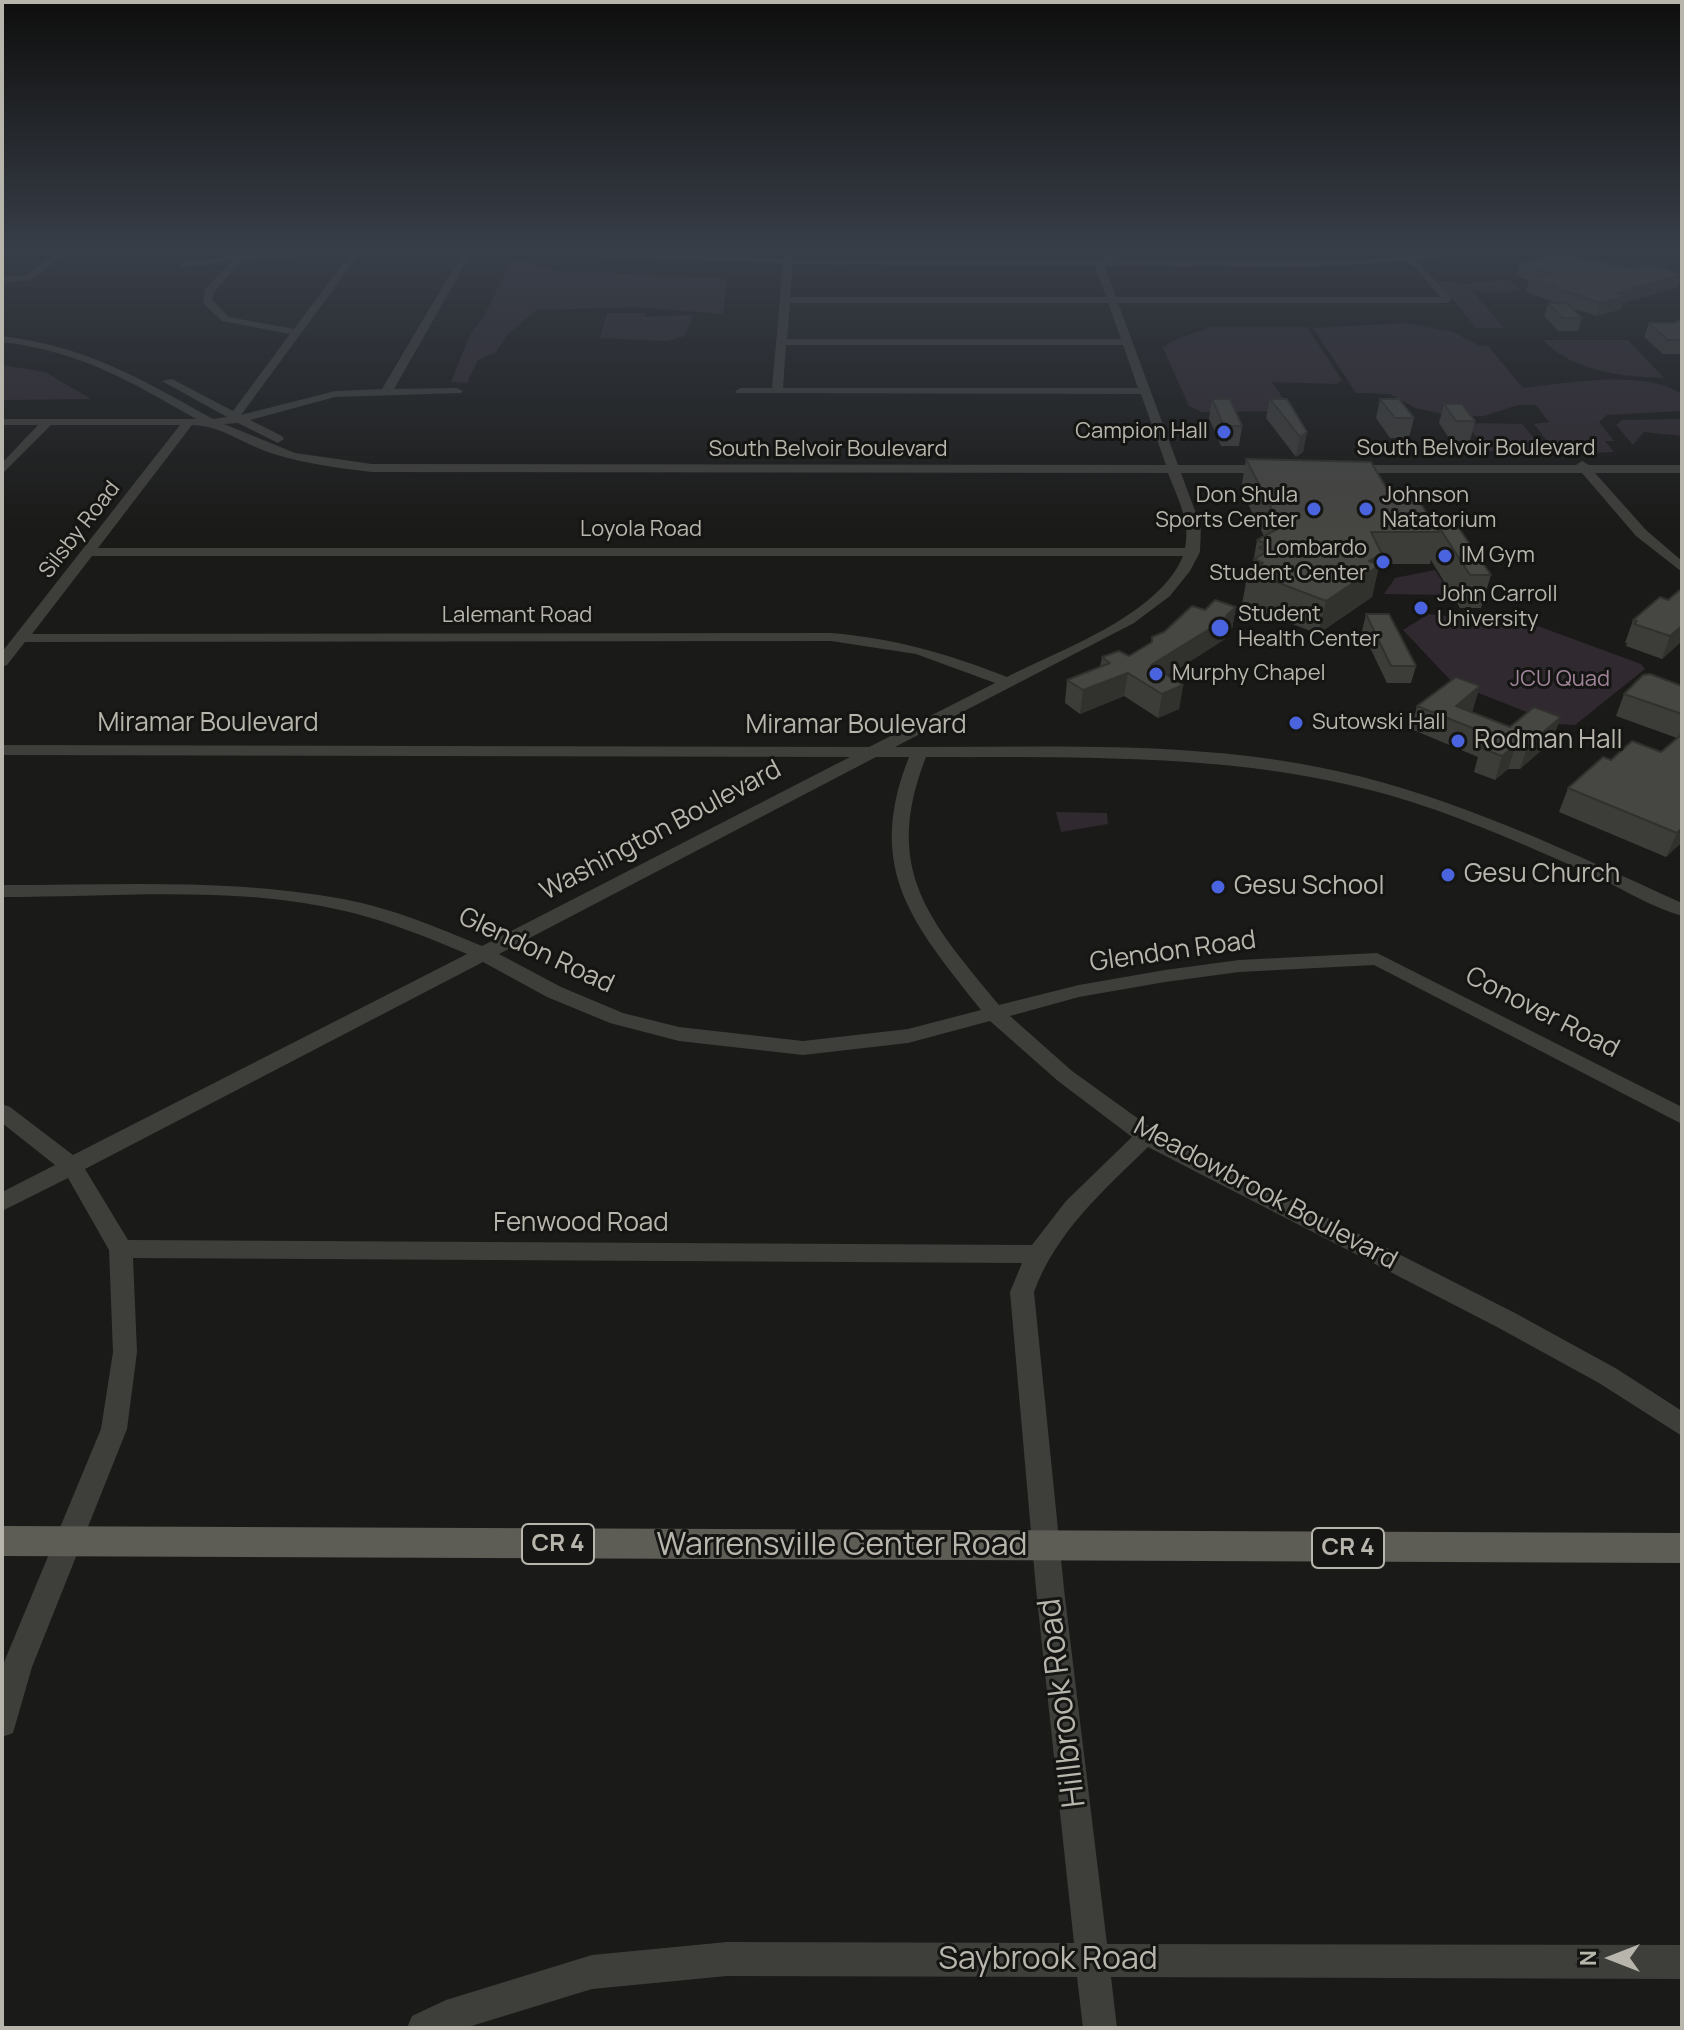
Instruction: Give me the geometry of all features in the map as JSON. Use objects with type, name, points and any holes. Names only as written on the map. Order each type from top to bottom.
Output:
[{"type":"main road","name":"Warrensville Center Road","points":[[2,1541],[1682,1548]]},
{"type":"street","name":"South Belvoir Boulevard","points":[[47,343],[89,355],[270,449],[309,460],[372,468],[1284,465]]},
{"type":"street","points":[[84,343],[89,344]]},
{"type":"street","points":[[237,418],[288,343]]},
{"type":"street","points":[[387,391],[415,343]]},
{"type":"street","points":[[777,391],[781,343]]},
{"type":"street","points":[[1128,343],[1194,527],[1193,552]]},
{"type":"street","name":"South Belvoir Boulevard","points":[[157,376],[292,444],[363,458],[668,466]]},
{"type":"street","points":[[2,422],[214,422],[322,396],[387,391],[457,391]]},
{"type":"street","points":[[741,391],[1147,391]]},
{"type":"street","points":[[2,470],[48,422]]},
{"type":"street","name":"Silsby Road","points":[[2,662],[189,422]]},
{"type":"street","name":"South Belvoir Boulevard","points":[[1336,465],[1582,465],[1682,461]]},
{"type":"street","points":[[1582,465],[1641,533],[1682,568]]},
{"type":"street","name":"South Belvoir Boulevard","points":[[1582,465],[1682,469]]},
{"type":"street","name":"Loyola Road","points":[[89,552],[1193,552]]},
{"type":"street","name":"Washington Boulevard","points":[[2,1202],[868,752],[1129,620],[1160,600],[1179,579],[1193,552]]},
{"type":"street","name":"Lalemant Road","points":[[21,638],[831,637],[880,640],[922,649],[1007,682]]},
{"type":"street","name":"Miramar Boulevard","points":[[2,750],[920,751],[1164,753],[1246,759],[1359,781],[1437,805],[1522,836],[1682,910]]},
{"type":"street","name":"Meadowbrook Boulevard","points":[[920,751],[906,786],[900,817],[903,874],[928,930],[996,1015],[1065,1076],[1146,1136],[1506,1320],[1608,1376],[1682,1425]]},
{"type":"street","name":"Glendon Road","points":[[2,891],[241,891],[344,905],[418,926],[484,954],[554,992],[617,1018],[679,1034],[803,1048],[908,1036],[1079,991],[1165,976],[1239,966],[1377,959]]},
{"type":"street","name":"Conover Road","points":[[1377,959],[1682,1116]]},
{"type":"street","points":[[2,1112],[73,1167],[121,1249],[125,1352],[114,1429],[17,1667],[2,1722]]},
{"type":"street","name":"Hillbrook Road","points":[[1100,2028],[1022,1307],[1025,1281],[1069,1212],[1146,1136]]},
{"type":"street","name":"Fenwood Road","points":[[121,1249],[1040,1254]]},
{"type":"street","name":"Saybrook Road","points":[[424,2028],[446,2017],[592,1972],[727,1959],[1682,1962]]},
{"type":"green space","points":[[467,343],[502,343],[496,352],[478,360],[467,383],[451,382]]},
{"type":"green space","points":[[1169,343],[1317,343],[1342,380],[1336,384],[1272,382],[1292,411],[1202,412],[1189,406],[1163,348]]},
{"type":"green space","points":[[1323,343],[1474,343],[1488,346],[1523,388],[1582,381],[1647,382],[1682,394],[1682,411],[1607,415],[1599,422],[1614,441],[1605,441],[1614,452],[1563,454],[1555,451],[1534,424],[1549,422],[1536,405],[1518,405],[1484,416],[1453,416],[1415,408],[1390,394],[1356,393]]},
{"type":"green space","points":[[1546,343],[1631,343],[1664,378],[1599,370],[1568,359]]},
{"type":"green space","points":[[2,365],[45,372],[91,399],[2,400]]},
{"type":"green space","points":[[1682,419],[1682,436],[1644,432],[1633,445],[1616,425],[1622,420]]},
{"type":"green space","points":[[1522,424],[1545,451],[1487,451],[1467,425]]},
{"type":"green space","points":[[1435,570],[1451,595],[1384,594],[1395,578]]},
{"type":"green space","name":"JCU Quad","points":[[1429,614],[1535,625],[1641,664],[1645,669],[1575,725],[1557,724],[1453,683],[1403,630]]},
{"type":"green space","points":[[1056,812],[1107,813],[1108,824],[1061,832]]},
{"type":"building","points":[[1212,399],[1230,399],[1242,426],[1224,426]]},
{"type":"building","points":[[1270,399],[1287,399],[1307,432],[1300,437]]},
{"type":"building","points":[[1380,399],[1399,399],[1414,418],[1395,418]]},
{"type":"building","points":[[1444,404],[1462,404],[1475,421],[1456,421]]},
{"type":"building","points":[[1246,459],[1371,462],[1394,501],[1419,501],[1439,532],[1371,532],[1382,554],[1369,561],[1380,565],[1326,601],[1248,571],[1263,563],[1254,559],[1268,551],[1259,548],[1267,544],[1257,540],[1281,527]]},
{"type":"building","points":[[1435,521],[1454,521],[1491,575],[1470,575]]},
{"type":"building","points":[[1681,589],[1682,626],[1670,636],[1634,624],[1637,621],[1633,620],[1660,597],[1668,600]]},
{"type":"building","points":[[1215,600],[1236,607],[1226,616],[1229,617],[1151,665],[1183,685],[1162,694],[1128,673],[1083,690],[1067,680],[1110,663],[1102,657],[1119,651],[1129,656],[1152,642],[1152,637],[1164,632],[1192,606],[1205,610]]},
{"type":"building","points":[[1366,614],[1389,614],[1416,666],[1391,666]]},
{"type":"building","points":[[1650,674],[1682,686],[1682,714],[1624,694],[1643,675]]},
{"type":"building","points":[[1456,677],[1480,686],[1456,706],[1510,727],[1534,707],[1561,717],[1528,745],[1516,745],[1502,756],[1481,748],[1495,737],[1417,706]]},
{"type":"building","points":[[1682,734],[1682,828],[1677,833],[1568,788],[1603,757],[1611,760],[1632,741],[1661,752]]},
{"type":"place","name":"Campion Hall","points":[[1224,432]]},
{"type":"place","name":"Don Shula Sports Center","points":[[1314,509]]},
{"type":"place","name":"Johnson Natatorium","points":[[1366,509]]},
{"type":"place","name":"IM Gym","points":[[1445,556]]},
{"type":"place","name":"Lombardo Student Center","points":[[1383,562]]},
{"type":"place","name":"John Carroll University","points":[[1421,608]]},
{"type":"place","name":"Student Health Center","points":[[1220,628]]},
{"type":"place","name":"Murphy Chapel","points":[[1156,674]]},
{"type":"place","name":"Sutowski Hall","points":[[1296,723]]},
{"type":"place","name":"Rodman Hall","points":[[1458,741]]},
{"type":"place","name":"Gesu Church","points":[[1448,875]]},
{"type":"place","name":"Gesu School","points":[[1218,887]]}]
